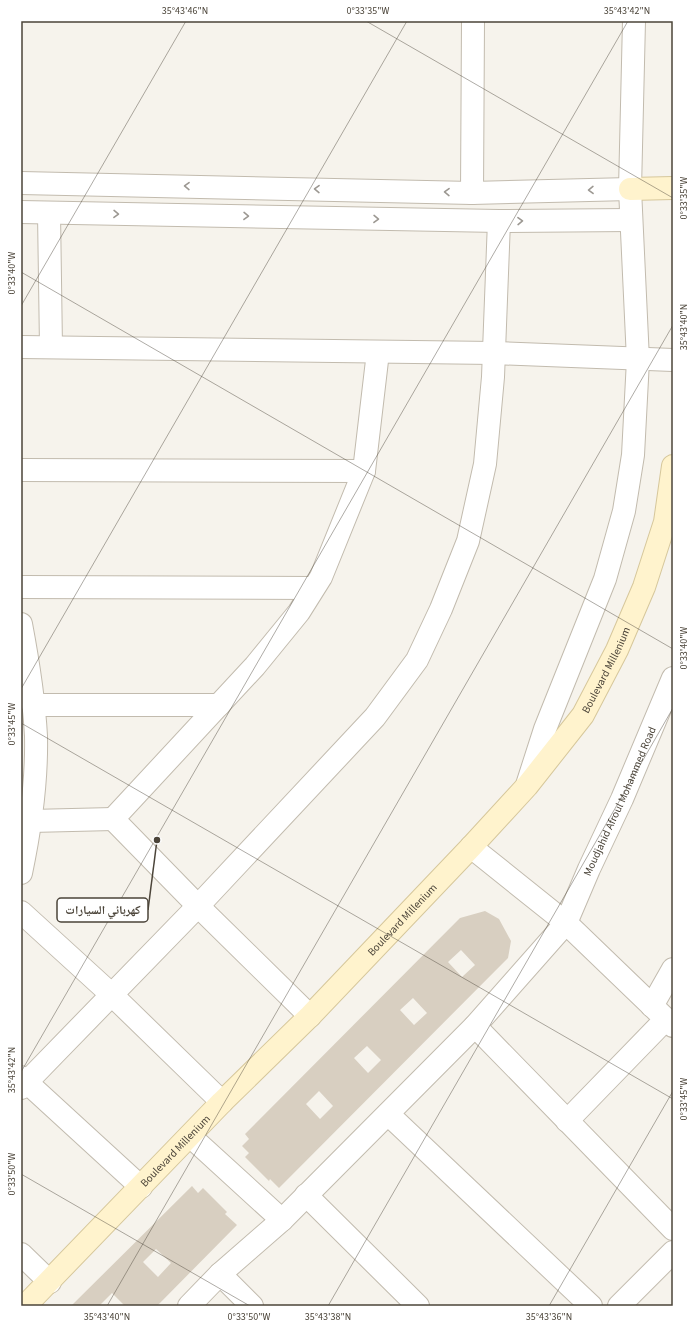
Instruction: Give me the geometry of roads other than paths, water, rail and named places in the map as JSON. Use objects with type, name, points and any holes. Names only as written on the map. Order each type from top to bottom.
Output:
[{"type":"main road","points":[[630,189],[673,188]]},
{"type":"main road","name":"Boulevard Millenium","points":[[25,1306],[50,1282],[222,1102],[310,1016],[471,847],[527,786],[583,715],[618,650],[644,587],[665,522],[673,466]]},
{"type":"street","points":[[472,193],[473,21]]},
{"type":"street","points":[[527,786],[545,729],[605,579],[624,511],[633,455],[638,360],[630,220],[634,21]]},
{"type":"street","points":[[21,183],[472,193],[630,189]]},
{"type":"street","points":[[94,184],[94,214]]},
{"type":"street","points":[[21,212],[499,221],[630,220]]},
{"type":"street","points":[[49,213],[51,347]]},
{"type":"street","points":[[141,1187],[23,1082],[112,995],[198,906],[375,717],[417,660],[441,608],[468,541],[485,464],[493,377],[499,221]]},
{"type":"street","points":[[21,346],[494,353],[638,360],[673,360]]},
{"type":"street","points":[[31,821],[114,819],[219,705],[275,642],[299,612],[321,577],[364,471],[378,352]]},
{"type":"street","points":[[21,470],[364,471]]},
{"type":"street","points":[[21,587],[313,588]]},
{"type":"street","points":[[21,624],[30,671],[36,737],[31,821],[21,873]]},
{"type":"street","name":"Moudjahid Afroul Mohammed Road","points":[[189,1306],[220,1274],[282,1220],[475,1026],[566,923],[672,683]]},
{"type":"street","points":[[33,705],[219,705]]},
{"type":"street","points":[[114,819],[198,906],[310,1016]]},
{"type":"street","points":[[471,847],[566,923],[664,1017]]},
{"type":"street","points":[[21,912],[112,995],[222,1102]]},
{"type":"street","points":[[567,1121],[664,1017],[673,969]]},
{"type":"street","points":[[475,1026],[673,1229]]},
{"type":"street","points":[[388,1114],[590,1306]]},
{"type":"street","points":[[190,1136],[282,1220]]},
{"type":"street","points":[[306,1196],[418,1306]]},
{"type":"street","points":[[619,1306],[673,1252]]},
{"type":"street","points":[[21,1254],[50,1282]]},
{"type":"street","points":[[220,1274],[252,1306]]},
{"type":"place","name":"كهربائي السيارات","points":[[157,840]]}]
